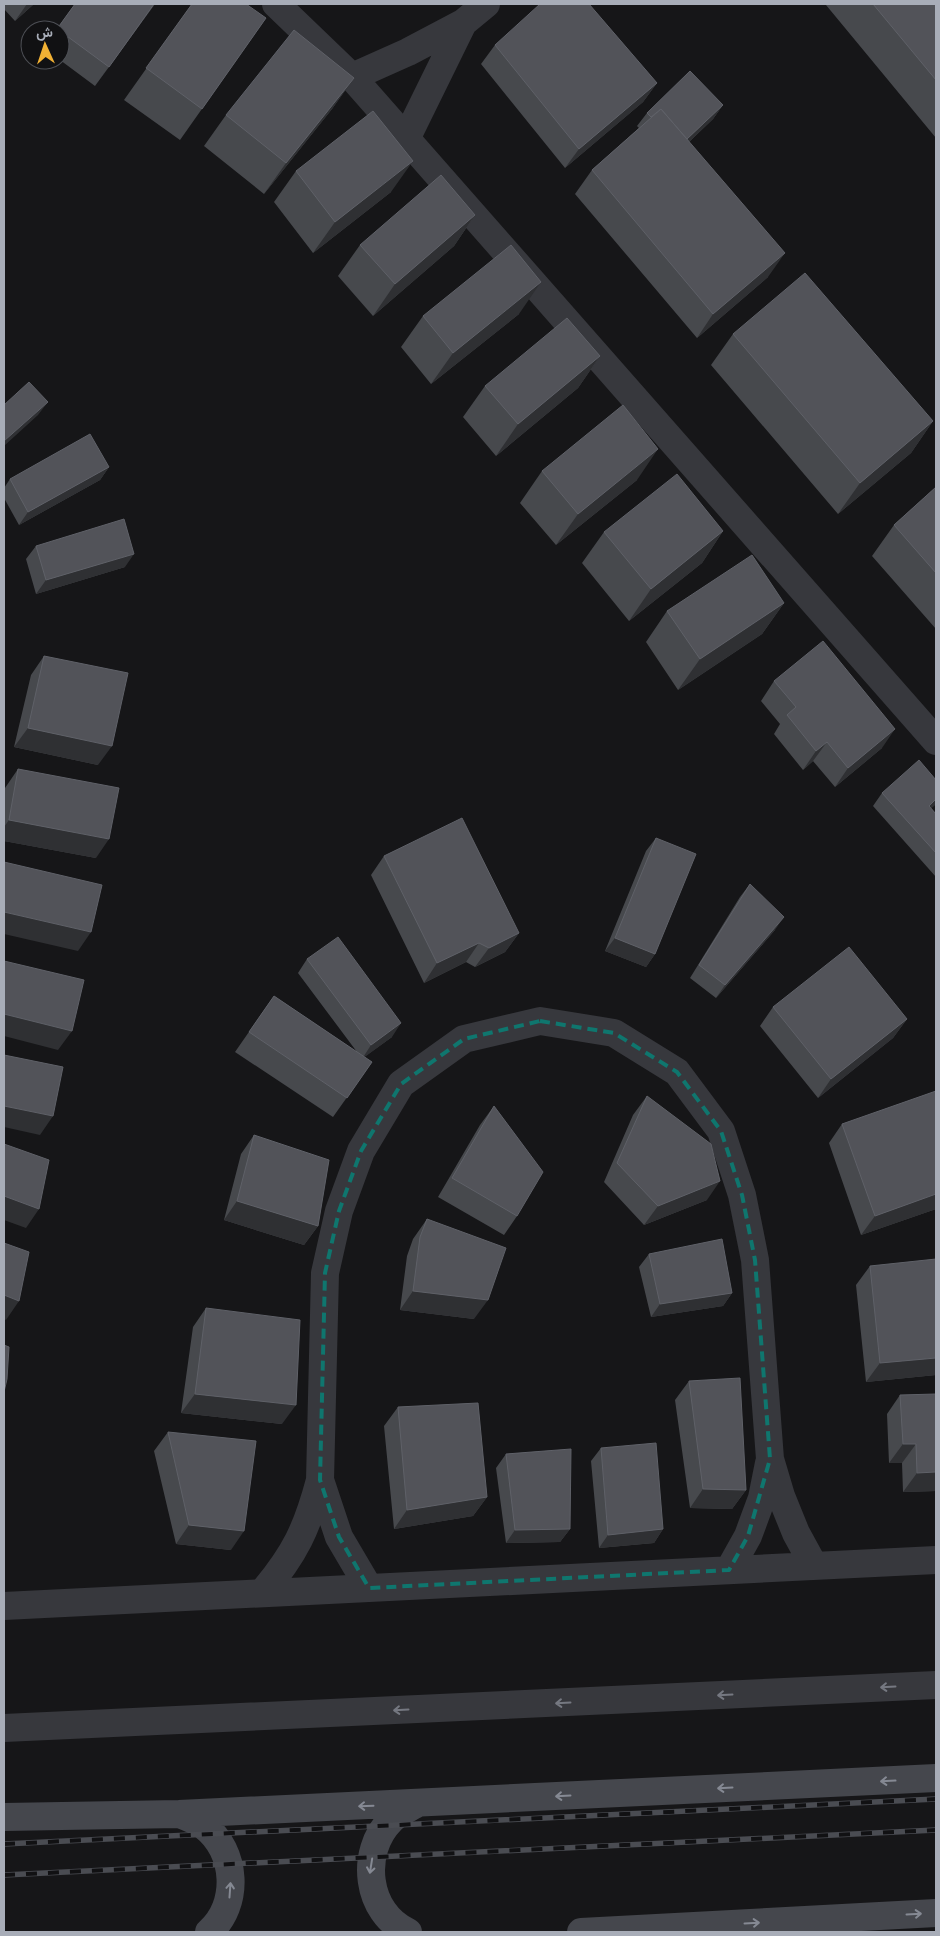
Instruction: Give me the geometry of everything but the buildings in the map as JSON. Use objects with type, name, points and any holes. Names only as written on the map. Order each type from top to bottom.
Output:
[{"type":"main road","points":[[4,1817],[179,1814],[936,1778]]},
{"type":"main road","points":[[408,1932],[398,1928],[378,1905],[370,1875],[374,1845],[392,1819],[418,1803]]},
{"type":"main road","points":[[179,1814],[204,1826],[222,1847],[231,1873],[229,1900],[217,1925],[209,1932]]},
{"type":"main road","points":[[580,1932],[936,1913]]},
{"type":"street","points":[[276,4],[352,77],[936,741]]},
{"type":"street","points":[[352,77],[408,52],[462,23],[486,4]]},
{"type":"street","points":[[406,139],[462,23]]},
{"type":"street","points":[[262,1593],[283,1568],[300,1541],[312,1511],[320,1480],[324,1273],[339,1211],[361,1151],[401,1084],[424,1067],[464,1038],[540,1021],[614,1033],[677,1072],[721,1131],[742,1195],[755,1260],[770,1459],[781,1496],[796,1533],[814,1566]]},
{"type":"street","points":[[729,1570],[748,1536],[762,1498],[770,1459]]},
{"type":"street","points":[[320,1480],[339,1537],[369,1588]]},
{"type":"street","points":[[4,1606],[936,1560]]},
{"type":"street","points":[[4,1728],[936,1685]]},
{"type":"highlighted area","points":[[540,1021],[614,1033],[677,1072],[721,1131],[742,1195],[755,1260],[770,1459],[748,1536],[729,1570],[369,1588],[339,1537],[320,1480],[325,1273],[339,1211],[361,1151],[401,1084],[464,1039]]},
{"type":"railway","points":[[4,1844],[936,1799]]},
{"type":"railway","points":[[4,1875],[936,1830]]}]
